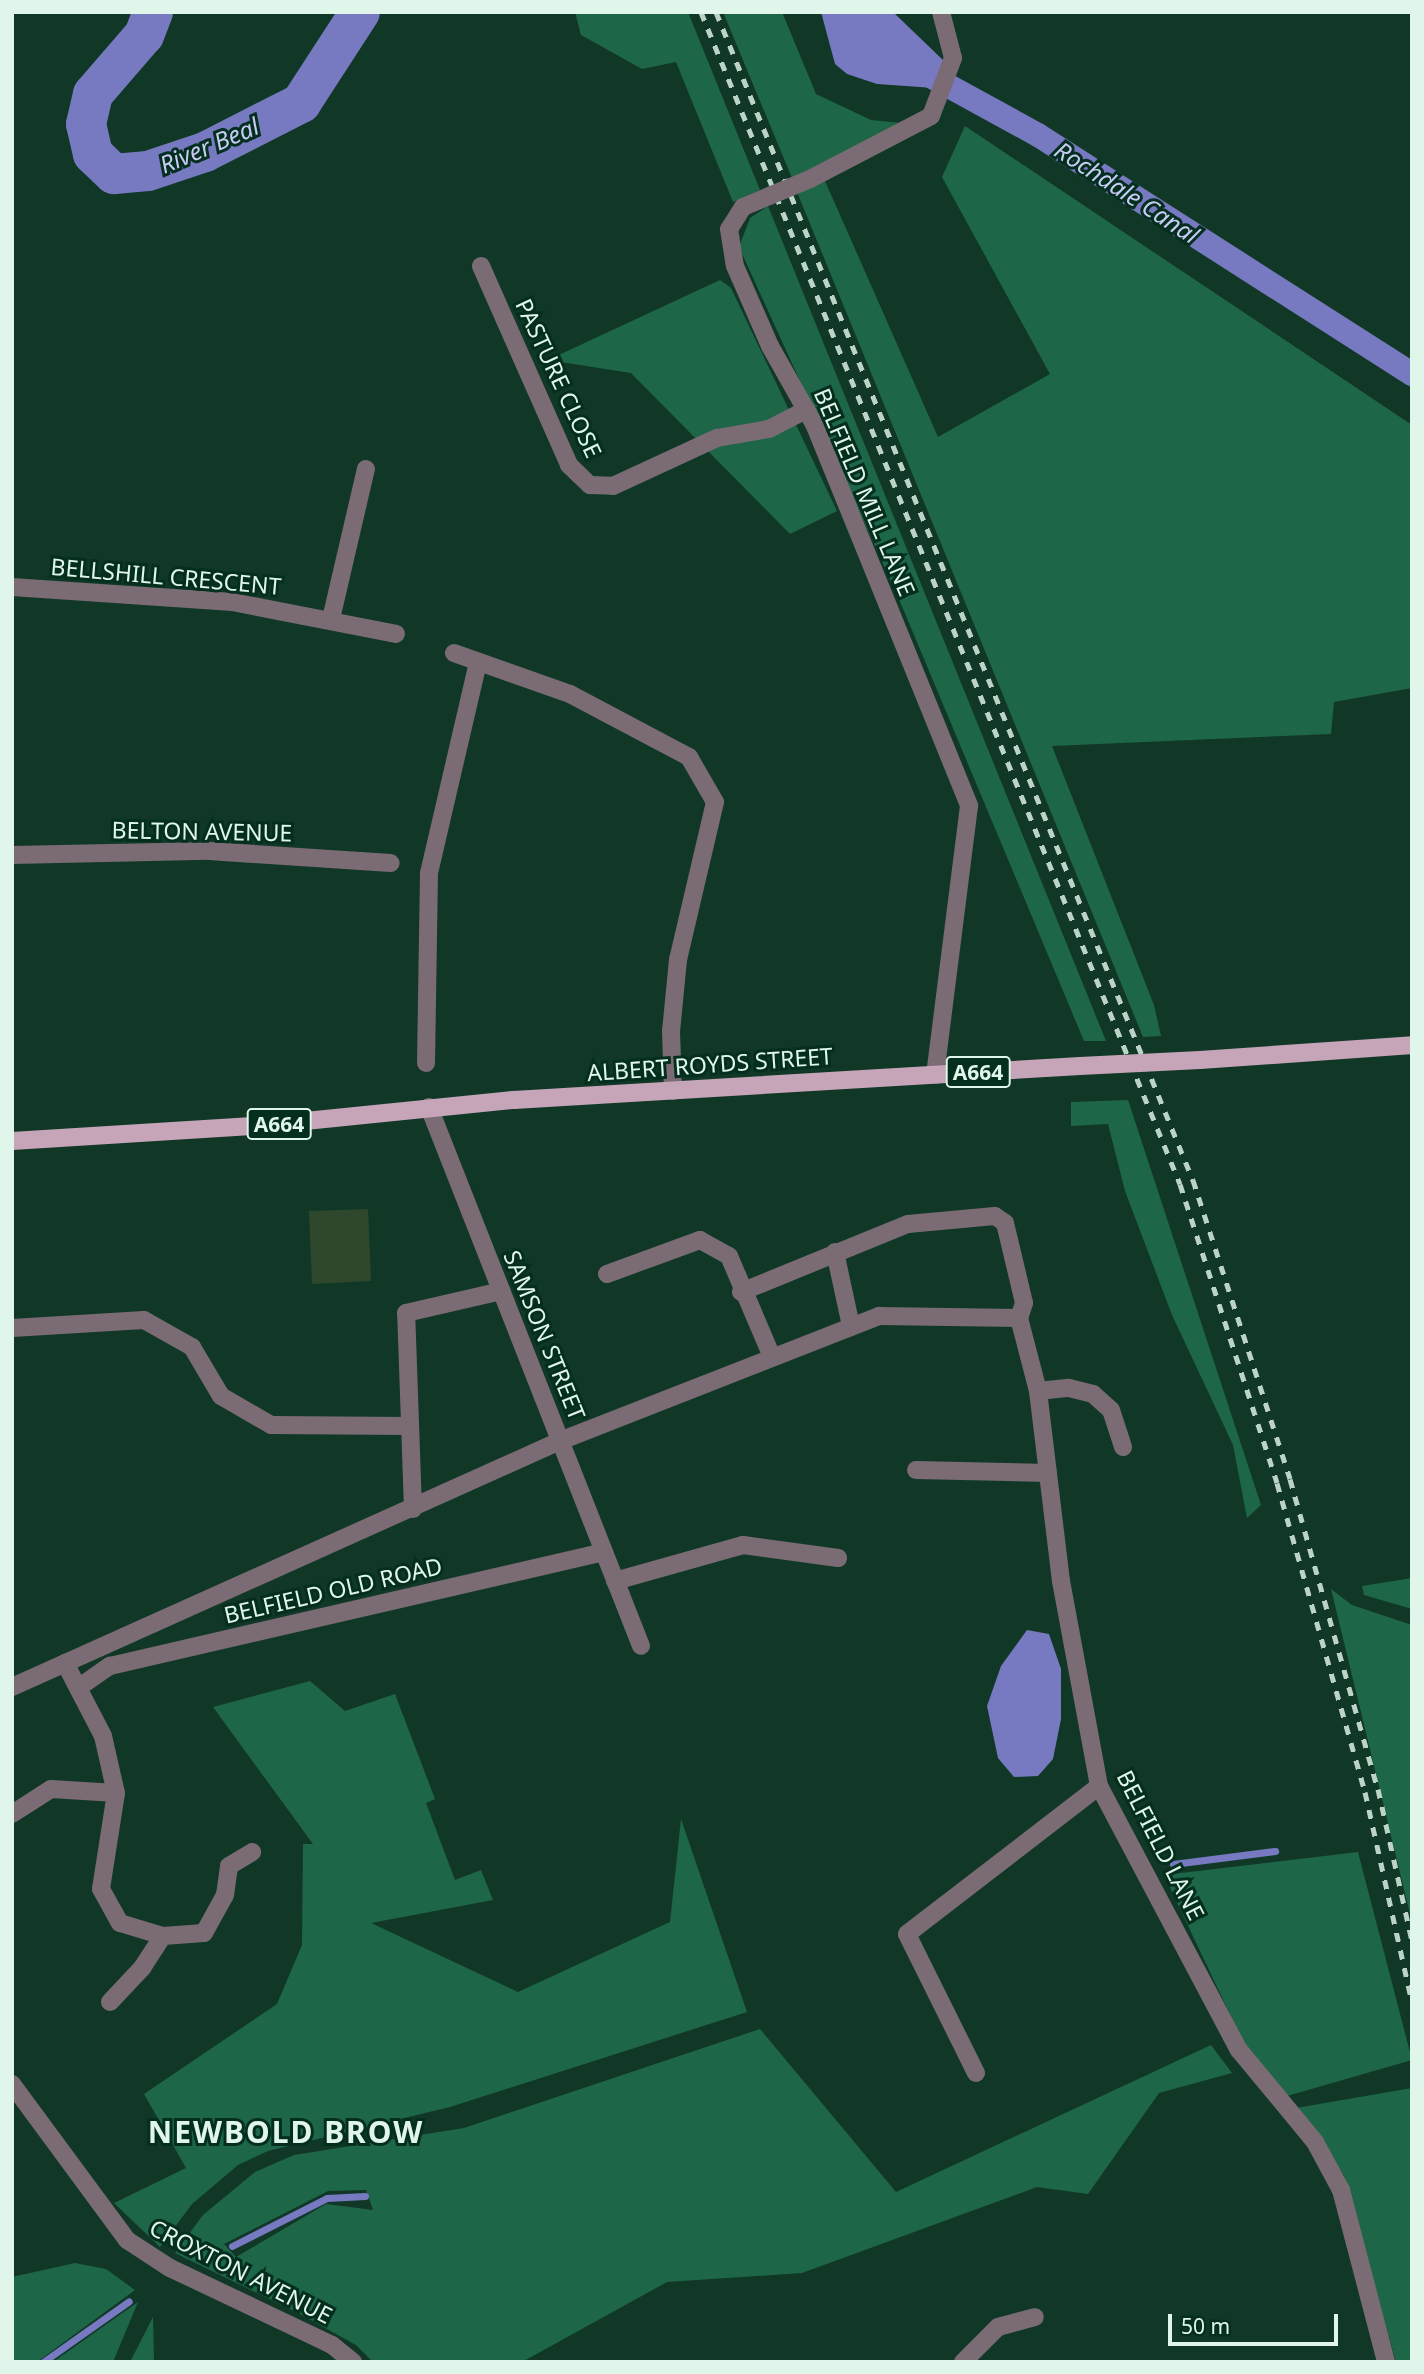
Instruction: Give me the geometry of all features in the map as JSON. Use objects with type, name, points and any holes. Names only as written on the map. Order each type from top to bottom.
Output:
[{"type":"main road","name":"ALBERT ROYDS STREET","points":[[12,1140],[266,1125],[429,1107],[673,1090],[1412,1045]]},
{"type":"street","name":"BELFIELD MILL LANE","points":[[935,1075],[969,806],[806,410],[735,266],[729,229],[743,207],[810,179],[931,116],[938,105],[953,58],[941,12]]},
{"type":"street","name":"PASTURE CLOSE","points":[[481,266],[569,465],[590,485],[613,486],[717,438],[769,429],[806,410]]},
{"type":"street","points":[[331,619],[366,469]]},
{"type":"street","name":"BELLSHILL CRESCENT","points":[[12,587],[232,602],[331,619],[396,634]]},
{"type":"street","points":[[454,653],[570,694],[689,757],[715,802],[678,960],[671,1031],[673,1090]]},
{"type":"street","points":[[426,1063],[430,870],[478,662]]},
{"type":"street","name":"BELTON AVENUE","points":[[12,855],[209,851],[391,863]]},
{"type":"street","name":"SAMSON STREET","points":[[429,1107],[641,1646]]},
{"type":"street","name":"BELFIELD LANE","points":[[835,1252],[908,1224],[995,1216],[1005,1223],[1024,1303],[1019,1318],[1038,1391],[1061,1581],[1099,1786],[1239,2050],[1314,2142],[1341,2190],[1386,2362]]},
{"type":"street","points":[[607,1274],[700,1240],[729,1256],[741,1292],[772,1357]]},
{"type":"street","points":[[741,1292],[835,1252],[851,1326]]},
{"type":"street","points":[[413,1509],[405,1313],[501,1291]]},
{"type":"street","points":[[12,1687],[560,1441],[878,1316],[1019,1318]]},
{"type":"street","points":[[12,1328],[144,1320],[192,1347],[221,1396],[271,1425],[409,1426]]},
{"type":"street","points":[[1038,1391],[1069,1388],[1093,1394],[1111,1410],[1123,1447]]},
{"type":"street","points":[[916,1470],[1048,1473]]},
{"type":"street","points":[[615,1581],[743,1545],[838,1558]]},
{"type":"street","name":"BELFIELD OLD ROAD","points":[[78,1688],[110,1667],[604,1552]]},
{"type":"street","points":[[65,1663],[103,1736],[116,1793],[101,1889],[120,1923],[163,1936],[204,1933],[225,1895],[229,1867],[252,1852]]},
{"type":"street","points":[[976,2073],[907,1934],[1099,1786]]},
{"type":"street","points":[[12,1814],[51,1789],[116,1793]]},
{"type":"street","points":[[110,2002],[142,1968],[163,1936]]},
{"type":"street","name":"CROXTON AVENUE","points":[[12,2084],[127,2240],[158,2261],[332,2344],[353,2362]]},
{"type":"street","points":[[962,2362],[998,2328],[1035,2317]]},
{"type":"green space","points":[[575,12],[688,12],[760,190],[733,202],[676,62],[642,69],[581,35]]},
{"type":"green space","points":[[723,12],[782,12],[816,94],[871,120],[911,124],[792,178]]},
{"type":"green space","points":[[965,126],[1412,425],[1412,688],[1334,702],[1331,734],[1052,746],[1154,1005],[1161,1036],[1143,1037],[797,192],[825,181],[938,437],[1050,374],[942,177]]},
{"type":"green space","points":[[768,206],[1106,1041],[1084,1041],[896,592],[739,247],[750,218]]},
{"type":"green space","points":[[720,280],[731,288],[837,511],[790,534],[631,373],[548,360]]},
{"type":"green space","points":[[1128,1100],[1261,1505],[1247,1518],[1233,1445],[1172,1315],[1125,1191],[1108,1124],[1071,1126],[1071,1102]]},
{"type":"green space","points":[[1412,1578],[1412,1609],[1364,1595],[1362,1586]]},
{"type":"green space","points":[[1331,1589],[1352,1605],[1412,1625],[1412,1922]]},
{"type":"green space","points":[[310,1681],[345,1711],[395,1694],[435,1799],[426,1803],[455,1880],[481,1870],[493,1900],[371,1923],[518,1992],[670,1922],[681,1819],[747,2012],[450,2107],[268,2151],[238,2165],[192,2204],[160,2247],[114,2203],[186,2168],[144,2094],[277,2004],[302,1945],[303,1844],[313,1844],[213,1707]]},
{"type":"green space","points":[[1358,1852],[1412,2060],[1287,2096],[1244,2044],[1164,1875]]},
{"type":"green space","points":[[760,2029],[896,2192],[1211,2045],[1232,2073],[1159,2093],[1088,2194],[1037,2187],[802,2273],[667,2282],[522,2362],[373,2362],[356,2345],[300,2314],[175,2253],[203,2215],[255,2172],[294,2155],[464,2128]],"holes":[[[366,2190],[373,2210],[326,2204],[236,2257],[224,2244],[328,2191]]]},
{"type":"green space","points":[[1412,2088],[1412,2362],[1396,2362],[1344,2176],[1296,2108]]},
{"type":"green space","points":[[75,2263],[106,2269],[135,2290],[37,2362],[12,2362],[12,2277]]},
{"type":"green space","points":[[138,2302],[113,2362],[53,2362]]},
{"type":"green space","points":[[153,2317],[154,2362],[130,2362]]},
{"type":"water","points":[[821,12],[893,12],[944,61],[934,88],[877,84],[847,74],[835,64]]},
{"type":"water","points":[[1027,1630],[1049,1634],[1061,1669],[1061,1719],[1053,1759],[1038,1776],[1014,1777],[998,1758],[987,1706],[1001,1666]]},
{"type":"building","points":[[368,1209],[371,1281],[312,1284],[309,1211]]},
{"type":"waterway","name":"River Beal","points":[[153,12],[144,35],[93,94],[86,124],[93,154],[114,174],[148,171],[205,152],[301,103],[360,12]]},
{"type":"waterway","name":"Rochdale Canal","points":[[923,72],[1038,135],[1412,374]]},
{"type":"waterway","points":[[1173,1864],[1275,1851]]},
{"type":"waterway","points":[[232,2246],[327,2198],[365,2196]]},
{"type":"waterway","points":[[43,2362],[129,2301]]},
{"type":"railway","points":[[701,12],[1180,1184],[1277,1483],[1365,1792],[1412,2003]]},
{"type":"railway","points":[[716,12],[1193,1180],[1290,1479],[1378,1789],[1412,1941]]},
{"type":"district","name":"NEWBOLD BROW","points":[[286,2132]]}]
